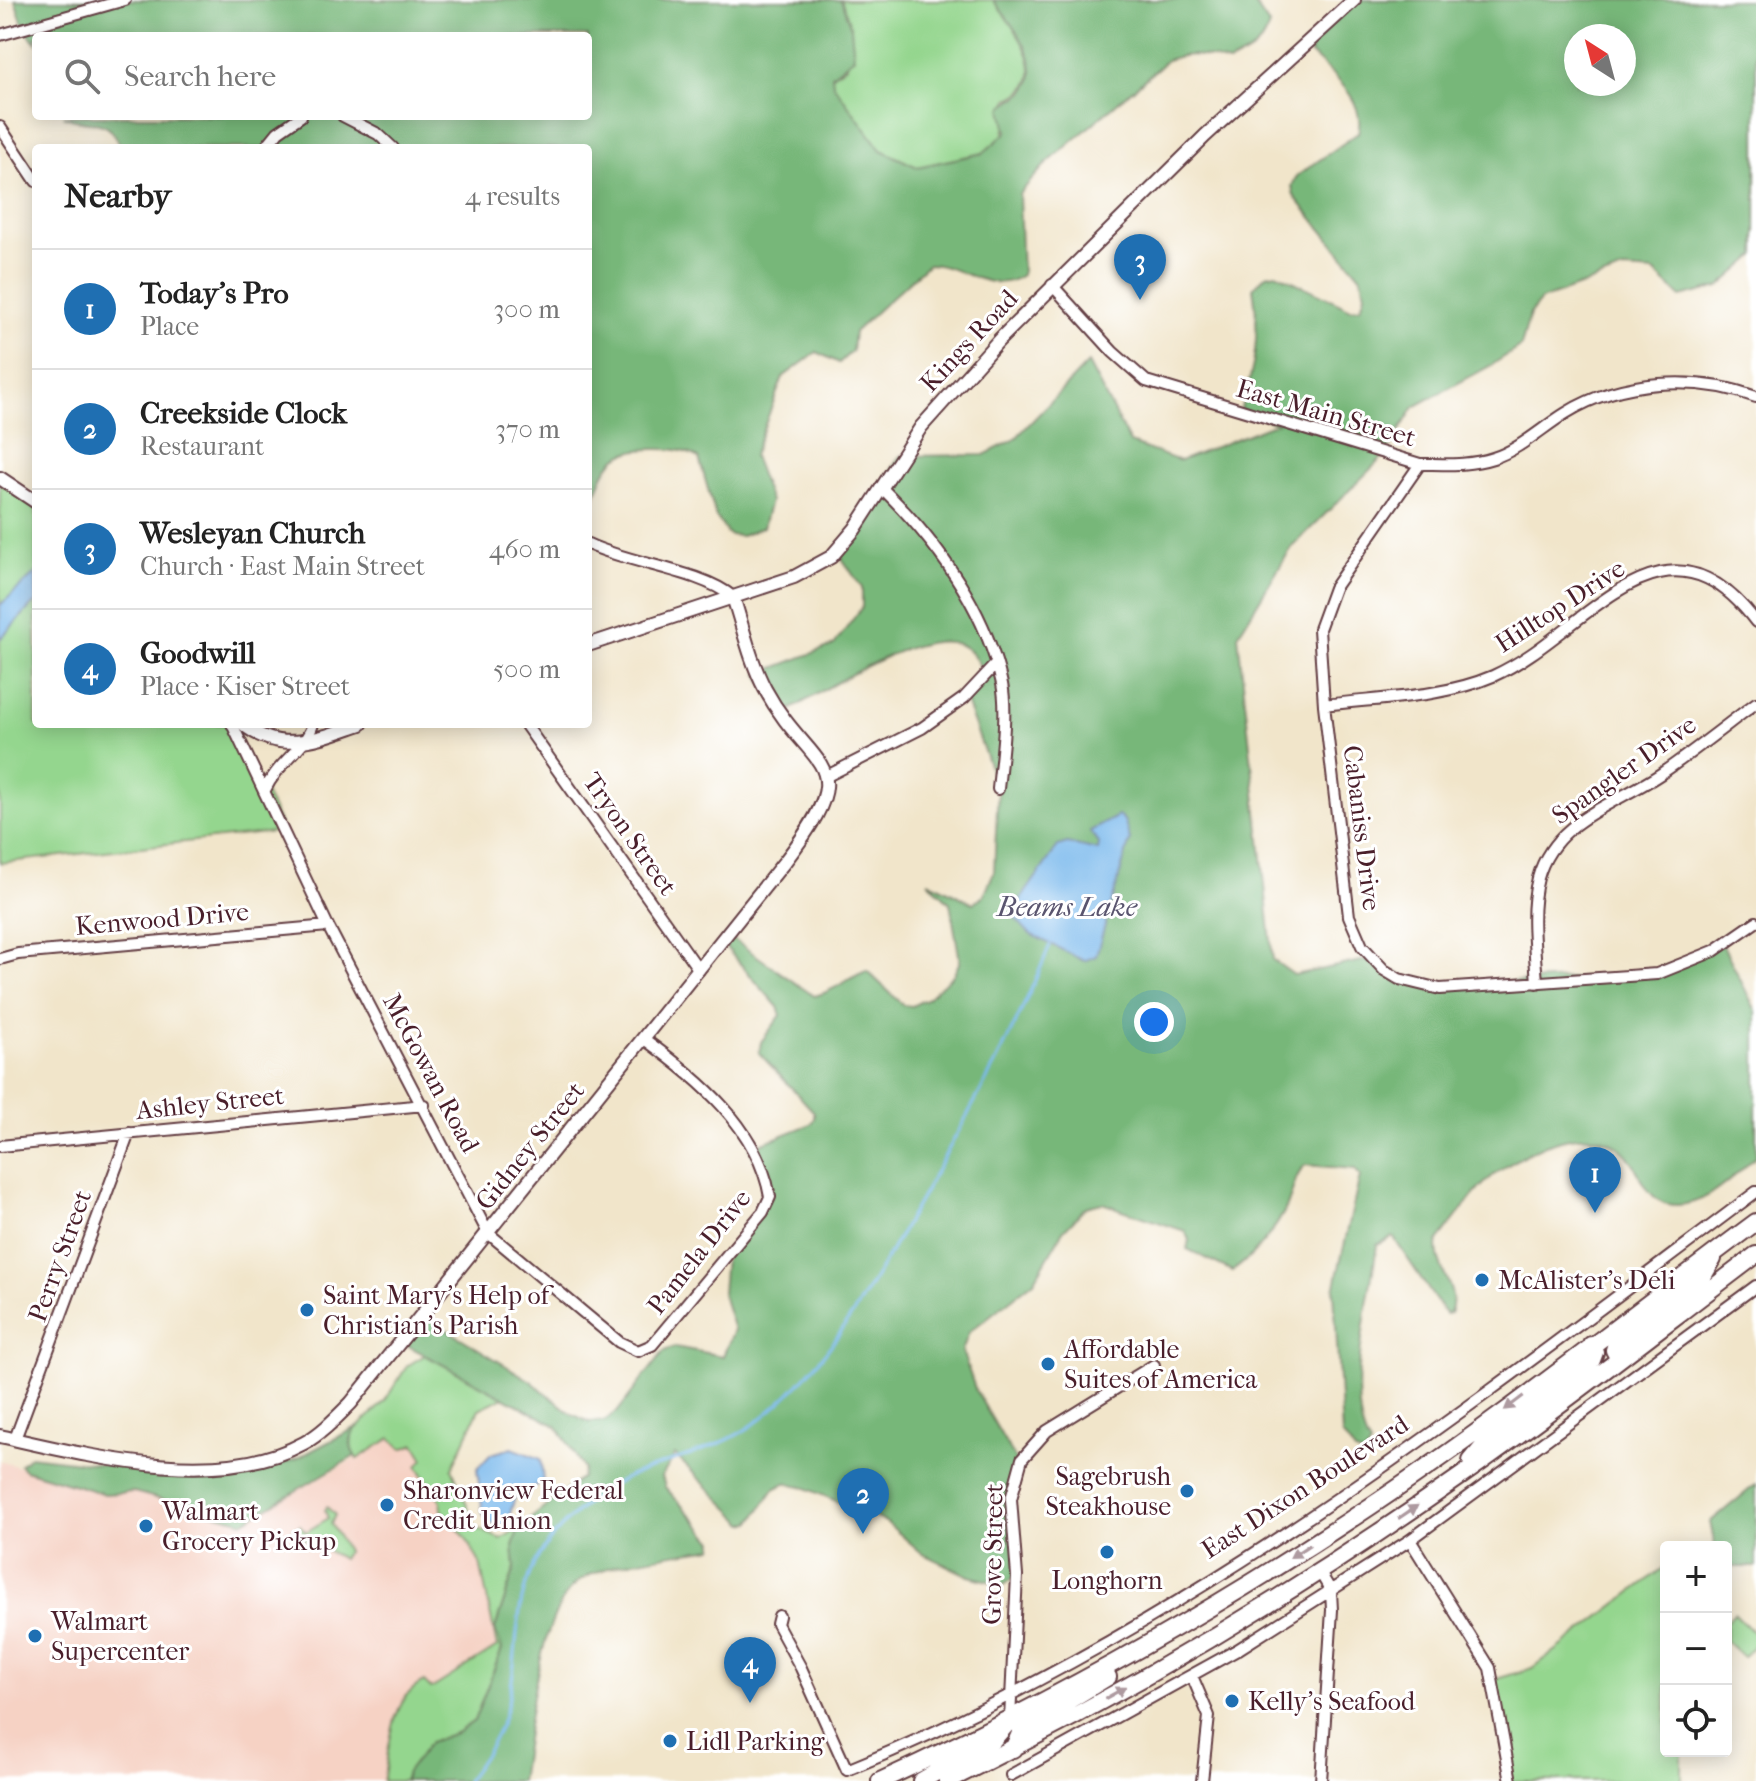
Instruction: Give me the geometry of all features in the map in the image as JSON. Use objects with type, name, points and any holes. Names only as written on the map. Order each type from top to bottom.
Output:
[{"type":"highway","name":"East Dixon Boulevard","points":[[880,1781],[1010,1719],[1121,1660],[1372,1505],[1756,1222]]},
{"type":"highway","points":[[1619,1359],[1614,1350],[1616,1344],[1701,1280],[1717,1251]]},
{"type":"highway","points":[[947,1781],[1013,1749],[1176,1659],[1319,1571],[1462,1476],[1756,1255]]},
{"type":"highway","points":[[1462,1476],[1487,1442],[1592,1360],[1595,1352],[1591,1345]]},
{"type":"highway","points":[[1013,1749],[1022,1729],[1105,1679],[1121,1660]]},
{"type":"highway","points":[[921,1781],[1000,1735],[1010,1719]]},
{"type":"street","points":[[0,35],[125,0]]},
{"type":"street","name":"Kings Road","points":[[592,644],[794,577],[831,557],[849,538],[942,401],[1052,285],[1205,136],[1354,0]]},
{"type":"street","points":[[268,144],[278,132],[295,120]]},
{"type":"street","points":[[351,120],[378,134],[389,144]]},
{"type":"street","points":[[0,127],[32,175]]},
{"type":"street","name":"East Main Street","points":[[1052,285],[1113,352],[1146,381],[1420,464],[1466,465],[1496,457],[1570,410],[1600,397],[1648,385],[1715,387],[1756,397]]},
{"type":"street","name":"Cabaniss Drive","points":[[1420,464],[1327,602],[1319,629],[1324,705],[1349,916],[1366,952],[1385,970],[1420,986],[1440,989],[1639,976],[1680,967],[1734,939],[1756,922]]},
{"type":"street","points":[[0,478],[32,499]]},
{"type":"street","points":[[881,487],[916,523],[951,570],[988,640],[1002,686],[998,789]]},
{"type":"street","points":[[592,546],[634,562],[713,583],[733,597],[766,691],[812,748],[827,776],[922,728],[964,698],[995,665]]},
{"type":"street","name":"Hilltop Drive","points":[[1324,705],[1450,689],[1480,680],[1535,652],[1622,588],[1656,574],[1688,571],[1712,578],[1733,593],[1756,622]]},
{"type":"street","name":"Spangler Drive","points":[[1537,983],[1536,891],[1543,866],[1561,837],[1579,821],[1659,775],[1756,703]]},
{"type":"street","name":"McGowan Road","points":[[234,728],[328,926],[424,1105],[488,1233],[619,1342],[636,1351],[652,1345]]},
{"type":"street","points":[[250,728],[273,741],[305,743]]},
{"type":"street","points":[[305,743],[311,728]]},
{"type":"street","points":[[265,790],[287,756],[305,743],[349,728]]},
{"type":"street","name":"Tryon Street","points":[[528,728],[699,970]]},
{"type":"street","name":"Gidney Street","points":[[0,1436],[110,1458],[197,1466],[249,1462],[286,1451],[315,1436],[351,1403],[799,843],[819,811],[827,776]]},
{"type":"street","name":"Kenwood Drive","points":[[0,959],[18,954],[328,926]]},
{"type":"street","name":"Pamela Drive","points":[[644,1039],[683,1068],[725,1108],[765,1177],[770,1197],[763,1212],[652,1345]]},
{"type":"street","name":"Ashley Street","points":[[0,1146],[424,1105]]},
{"type":"street","name":"Perry Street","points":[[15,1439],[129,1133]]},
{"type":"street","name":"East Dixon Boulevard","points":[[779,1616],[777,1624],[801,1668],[847,1770],[1013,1692],[1144,1619],[1335,1500],[1756,1192]]},
{"type":"street","points":[[1011,1778],[1192,1676],[1410,1540],[1756,1286]]},
{"type":"street","points":[[1578,1325],[1591,1345]]},
{"type":"street","points":[[1619,1359],[1633,1378]]},
{"type":"street","name":"Grove Street","points":[[1010,1719],[1017,1576],[1011,1499],[1022,1459],[1047,1431],[1154,1365]]},
{"type":"street","points":[[1410,1540],[1490,1668],[1511,1781]]},
{"type":"street","points":[[1319,1571],[1331,1591],[1321,1781]]},
{"type":"street","points":[[1192,1676],[1206,1706],[1210,1730],[1202,1781]]},
{"type":"street","points":[[1011,1778],[1013,1749]]},
{"type":"shaded area","points":[[391,1438],[402,1449],[415,1444],[424,1459],[417,1466],[480,1563],[497,1647],[431,1689],[426,1684],[409,1691],[397,1717],[383,1781],[0,1781],[0,1461],[105,1494],[134,1492],[243,1522]]},
{"type":"green space","points":[[15,0],[841,0],[851,28],[854,57],[832,75],[833,84],[881,150],[917,167],[983,153],[1007,132],[1002,108],[1024,93],[1031,79],[1032,67],[1023,42],[993,0],[1252,0],[1269,25],[1259,44],[1228,63],[1198,56],[1167,60],[1044,166],[1019,194],[1022,275],[999,283],[928,264],[854,332],[852,351],[839,363],[817,352],[783,377],[753,456],[770,501],[763,527],[742,536],[729,535],[716,517],[699,458],[674,450],[640,450],[616,458],[603,475],[592,504],[592,144],[119,144],[104,125],[73,120],[592,120],[592,32],[32,32],[32,38],[24,28]]},
{"type":"green space","points":[[841,0],[993,0],[1020,38],[1031,66],[1030,79],[1023,90],[1008,99],[1004,138],[983,153],[917,167],[881,150],[832,84],[832,75],[846,66],[851,28]]},
{"type":"green space","points":[[1354,0],[1756,0],[1756,255],[1719,287],[1681,297],[1654,272],[1623,270],[1541,300],[1530,314],[1521,346],[1414,407],[1385,455],[1292,547],[1238,635],[1273,960],[1294,975],[1371,959],[1422,986],[1639,976],[1723,945],[1756,1011],[1756,1157],[1716,1191],[1681,1205],[1668,1204],[1654,1196],[1630,1159],[1611,1143],[1578,1137],[1561,1140],[1527,1154],[1481,1186],[1438,1241],[1439,1259],[1452,1295],[1450,1313],[1445,1314],[1393,1237],[1377,1245],[1359,1377],[1362,1427],[1370,1446],[1364,1455],[1355,1452],[1342,1435],[1334,1290],[1360,1176],[1355,1169],[1305,1165],[1298,1174],[1277,1224],[1256,1251],[1232,1271],[1187,1249],[1189,1240],[1185,1231],[1102,1203],[1086,1207],[1063,1231],[1034,1281],[969,1332],[962,1351],[976,1391],[1019,1466],[1013,1487],[1017,1576],[1004,1585],[969,1576],[923,1554],[886,1522],[801,1486],[786,1483],[774,1489],[752,1522],[745,1524],[675,1455],[662,1476],[665,1487],[714,1541],[713,1548],[605,1569],[577,1583],[564,1598],[553,1620],[537,1675],[520,1781],[404,1781],[407,1772],[430,1742],[458,1732],[474,1721],[502,1649],[495,1629],[515,1568],[513,1546],[519,1528],[581,1478],[584,1469],[557,1426],[401,1342],[423,1315],[531,1381],[572,1414],[589,1422],[604,1421],[618,1411],[664,1351],[675,1347],[723,1356],[734,1330],[722,1292],[725,1257],[770,1197],[750,1148],[811,1124],[814,1112],[759,1053],[761,1042],[781,1015],[778,1007],[721,942],[727,935],[814,996],[867,971],[903,1005],[912,1006],[928,998],[954,974],[960,961],[950,903],[928,881],[973,903],[984,895],[994,872],[998,789],[964,697],[986,676],[967,650],[958,644],[940,642],[918,645],[868,665],[782,715],[758,674],[834,645],[862,607],[862,588],[837,551],[900,456],[984,455],[1014,440],[1088,363],[1130,443],[1180,461],[1276,423],[1240,410],[1255,350],[1253,288],[1266,275],[1276,273],[1351,309],[1361,307],[1365,294],[1362,278],[1294,196],[1292,186],[1297,176],[1358,133],[1357,108],[1334,75],[1304,47]]},
{"type":"green space","points":[[0,478],[32,499],[32,728],[234,728],[283,831],[0,863]]},
{"type":"green space","points":[[425,1355],[504,1397],[479,1409],[452,1468],[476,1528],[501,1539],[519,1528],[513,1546],[515,1567],[495,1629],[502,1649],[474,1721],[458,1732],[430,1742],[404,1781],[383,1781],[393,1725],[404,1699],[424,1682],[431,1689],[497,1647],[480,1563],[465,1537],[442,1510],[441,1501],[417,1466],[424,1459],[415,1444],[402,1449],[391,1438],[357,1459],[351,1449],[352,1433],[384,1402],[407,1366]]},
{"type":"green space","points":[[357,1427],[351,1441],[355,1456],[243,1522],[134,1492],[105,1494],[25,1470],[20,1465],[30,1456],[232,1480],[296,1459]]},
{"type":"green space","points":[[1756,1484],[1756,1567],[1732,1567],[1732,1541],[1714,1541],[1710,1522]]},
{"type":"green space","points":[[327,1507],[335,1515],[331,1524],[347,1551],[342,1559],[293,1529],[300,1525],[306,1532],[328,1518]]},
{"type":"green space","points":[[1660,1571],[1660,1757],[1682,1757],[1682,1781],[1511,1781],[1493,1680],[1533,1668]]},
{"type":"green space","points":[[1734,1613],[1756,1635],[1756,1643],[1743,1657],[1732,1647]]},
{"type":"water","points":[[32,577],[32,605],[0,639],[0,605]]},
{"type":"water","name":"Beams Lake","points":[[1118,816],[1124,820],[1130,840],[1096,956],[1084,961],[1030,934],[1015,918],[1016,906],[1058,846],[1067,843],[1098,850],[1099,844],[1090,831]]},
{"type":"water","points":[[512,1448],[541,1459],[543,1483],[515,1497],[507,1524],[495,1526],[483,1514],[477,1469],[491,1454]]},
{"type":"waterway","points":[[466,1781],[494,1739],[508,1704],[523,1595],[540,1554],[570,1518],[596,1496],[623,1479],[715,1446],[744,1431],[784,1399],[808,1374],[869,1289],[939,1167],[1006,1042],[1050,945]]},
{"type":"place","name":"Wesleyan Church","points":[[1140,300]]},
{"type":"place","name":"Today's Pro","points":[[1595,1213]]},
{"type":"place","name":"McAlister's Deli","points":[[1482,1280]]},
{"type":"place","name":"Saint Mary's Help of Christian's Parish","points":[[307,1310]]},
{"type":"place","name":"Affordable Suites of America","points":[[1048,1364]]},
{"type":"place","name":"Sagebrush Steakhouse","points":[[1187,1491]]},
{"type":"place","name":"Sharonview Federal Credit Union","points":[[387,1505]]},
{"type":"place","name":"Walmart Grocery Pickup","points":[[146,1526]]},
{"type":"place","name":"Creekside Clock","points":[[863,1534]]},
{"type":"place","name":"Longhorn","points":[[1107,1552]]},
{"type":"place","name":"Walmart Supercenter","points":[[35,1636]]},
{"type":"place","name":"Kelly's Seafood","points":[[1232,1701]]},
{"type":"place","name":"Goodwill","points":[[750,1703]]},
{"type":"place","name":"Lidl Parking","points":[[670,1741]]}]
